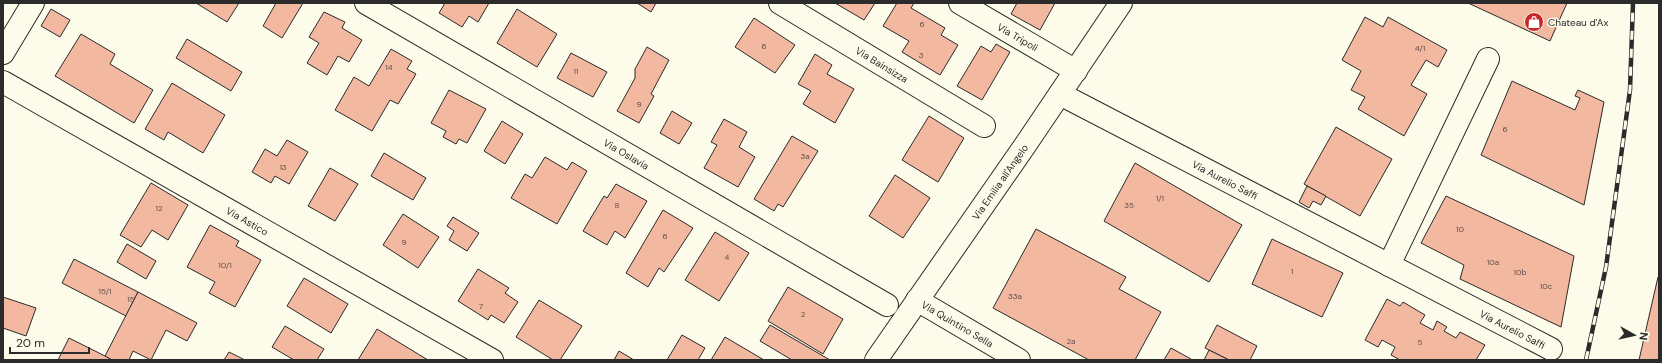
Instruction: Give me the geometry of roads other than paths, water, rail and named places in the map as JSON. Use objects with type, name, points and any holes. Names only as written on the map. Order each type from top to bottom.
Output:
[{"type":"street","points":[[3,53],[33,3]]},
{"type":"street","name":"Via Oslavia","points":[[366,3],[887,305]]},
{"type":"street","name":"Via Bainsizza","points":[[780,3],[984,126]]},
{"type":"street","name":"Via Tripoli","points":[[960,3],[1076,71]]},
{"type":"street","name":"Via Emilia all'Angelo","points":[[876,360],[1076,71],[1121,3]]},
{"type":"street","points":[[1389,265],[1488,59]]},
{"type":"street","name":"Via Astico","points":[[3,82],[492,360]]},
{"type":"street","name":"Via Aurelio Saffi","points":[[1060,94],[1551,349]]},
{"type":"street","name":"Via Quintino Sella","points":[[917,300],[1019,360]]},
{"type":"railway","points":[[1586,360],[1606,267],[1630,90],[1633,3]]},
{"type":"place","name":"Chateau d'Ax","points":[[1534,22]]}]
